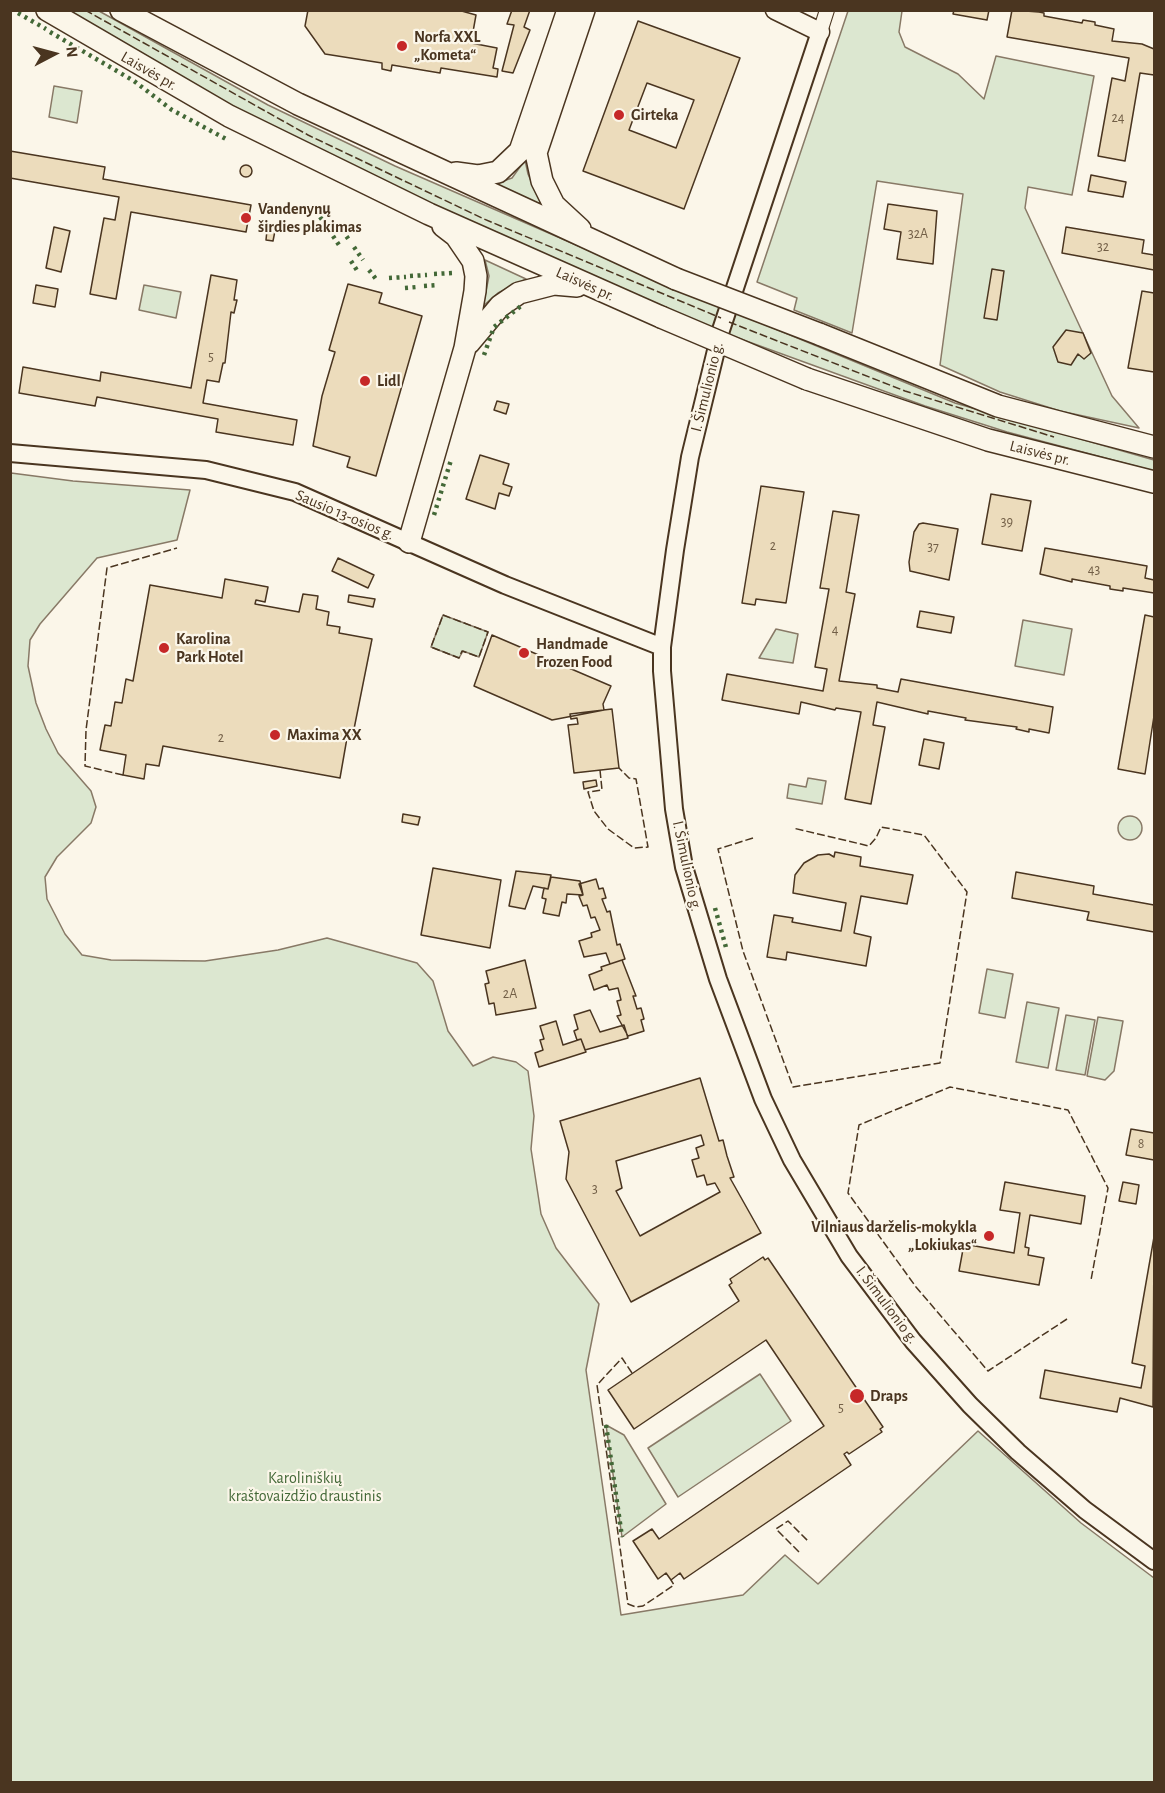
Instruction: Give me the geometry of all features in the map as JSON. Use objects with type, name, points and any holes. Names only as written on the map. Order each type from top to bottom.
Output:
[{"type":"main road","name":"Laisvės pr.","points":[[47,10],[229,116],[429,214],[590,287],[807,379],[988,440],[1155,482]]},
{"type":"main road","name":"Laisvės pr.","points":[[121,10],[298,104],[433,169],[676,279],[999,406],[1155,447]]},
{"type":"main road","points":[[433,169],[478,176],[498,172],[512,161],[520,151],[568,10]]},
{"type":"main road","points":[[584,10],[536,153],[542,181],[554,206],[601,246]]},
{"type":"main road","points":[[774,10],[820,32]]},
{"type":"main road","points":[[409,542],[465,348],[475,291],[475,268],[467,250],[456,236],[429,214]]},
{"type":"main road","points":[[465,348],[500,306],[519,293],[554,284],[590,287]]},
{"type":"street","points":[[820,32],[827,10]]},
{"type":"street","name":"I. Šimulionio g.","points":[[820,32],[721,330],[690,457],[662,646],[664,714],[674,808],[684,867],[697,916],[736,1032],[763,1099],[792,1160],[849,1256],[914,1341],[970,1405],[1018,1452],[1085,1510],[1155,1561]]},
{"type":"street","name":"Sausio 13-osios g.","points":[[10,453],[167,466],[229,475],[295,492],[505,585],[662,646]]},
{"type":"green space","points":[[59,11],[99,11],[268,105],[395,166],[652,278],[955,403],[1154,460],[1154,471],[1007,432],[925,406],[705,326],[526,249],[292,139]]},
{"type":"green space","points":[[848,11],[902,11],[899,32],[905,47],[958,74],[984,99],[996,56],[1094,76],[1072,195],[1028,187],[1025,208],[1112,396],[1139,428],[1060,411],[1000,392],[940,365],[963,194],[877,181],[852,333],[794,310],[797,298],[757,282]]},
{"type":"green space","points":[[54,86],[82,91],[77,123],[49,117]]},
{"type":"green space","points":[[525,160],[528,174],[542,206],[486,187],[512,178]]},
{"type":"green space","points":[[485,260],[526,279],[498,293],[483,306],[489,276]]},
{"type":"green space","points":[[144,285],[181,292],[176,318],[139,310]]},
{"type":"green space","name":"Karoliniškių kraštovaizdžio draustinis","points":[[11,473],[73,481],[190,490],[177,540],[97,558],[40,624],[30,640],[28,666],[36,703],[46,729],[58,753],[91,791],[96,807],[91,823],[57,857],[45,877],[47,899],[65,934],[82,955],[111,960],[205,961],[278,950],[327,938],[417,963],[433,981],[448,1031],[473,1066],[493,1057],[516,1062],[528,1071],[534,1116],[531,1149],[541,1214],[556,1248],[599,1304],[586,1370],[621,1615],[743,1595],[785,1555],[818,1584],[978,1431],[1081,1523],[1154,1578],[1154,1782],[11,1782]]},
{"type":"green space","points":[[443,615],[488,632],[479,657],[463,651],[459,658],[431,647]]},
{"type":"green space","points":[[1023,620],[1072,629],[1064,675],[1015,666]]},
{"type":"green space","points":[[776,629],[798,634],[793,663],[759,658]]},
{"type":"green space","points":[[808,778],[826,781],[822,804],[787,798],[789,784],[806,787]]},
{"type":"green space","points":[[1130,816],[1135,817],[1141,823],[1141,833],[1135,839],[1130,840],[1125,839],[1119,833],[1118,828],[1119,823],[1125,817]]},
{"type":"green space","points":[[987,969],[1013,974],[1005,1018],[979,1013]]},
{"type":"green space","points":[[1027,1002],[1059,1008],[1048,1068],[1016,1062]]},
{"type":"green space","points":[[1066,1015],[1095,1020],[1085,1075],[1056,1070]]},
{"type":"green space","points":[[1098,1017],[1123,1021],[1114,1071],[1105,1080],[1087,1076]]},
{"type":"green space","points":[[760,1374],[791,1421],[678,1497],[648,1448]]},
{"type":"green space","points":[[606,1425],[624,1435],[666,1504],[622,1537]]},
{"type":"building","name":"Norfa XXL „Kometa“","points":[[308,10],[458,10],[476,15],[471,43],[497,48],[493,68],[498,69],[497,77],[441,68],[440,73],[392,65],[391,71],[382,69],[382,63],[325,54],[305,26]]},
{"type":"building","points":[[512,10],[530,10],[524,27],[530,30],[513,73],[502,71],[514,25],[507,24]]},
{"type":"building","points":[[954,10],[989,10],[987,20],[953,14]]},
{"type":"building","points":[[1012,10],[1039,12],[1044,13],[1044,16],[1082,23],[1083,20],[1095,22],[1095,25],[1114,29],[1112,41],[1142,44],[1154,49],[1154,75],[1140,73],[1125,161],[1098,156],[1112,78],[1125,81],[1129,58],[1007,37]]},
{"type":"building","name":"Girteka","points":[[638,21],[740,58],[684,209],[583,171]],"holes":[[[647,83],[694,100],[676,148],[629,130]]]},
{"type":"building","points":[[10,151],[105,167],[103,179],[251,205],[246,232],[131,212],[116,299],[90,294],[104,218],[115,220],[119,197],[10,178]]},
{"type":"building","points":[[248,165],[252,171],[248,177],[244,177],[240,169]]},
{"type":"building","points":[[1091,175],[1126,182],[1123,197],[1088,191]]},
{"type":"building","points":[[888,204],[937,211],[933,264],[897,259],[901,232],[884,229]]},
{"type":"building","points":[[54,227],[70,231],[61,272],[46,268]]},
{"type":"building","points":[[1066,227],[1144,240],[1142,253],[1154,255],[1154,270],[1062,253]]},
{"type":"building","points":[[267,230],[275,231],[273,241],[266,240]]},
{"type":"building","points":[[992,269],[1004,271],[997,320],[984,318]]},
{"type":"building","points":[[211,275],[237,280],[234,300],[237,300],[234,313],[231,312],[225,363],[223,363],[219,382],[207,380],[203,403],[297,420],[293,445],[216,432],[218,419],[97,397],[95,406],[19,393],[23,367],[100,381],[101,372],[191,388]]},
{"type":"building","name":"Lidl","points":[[348,284],[382,293],[379,303],[422,316],[376,476],[347,467],[350,457],[313,446],[322,396],[335,352],[329,350]]},
{"type":"building","points":[[36,285],[58,289],[55,307],[33,303]]},
{"type":"building","points":[[1142,291],[1154,293],[1154,372],[1128,368]]},
{"type":"building","points":[[1066,330],[1083,333],[1091,353],[1084,359],[1078,354],[1071,365],[1058,362],[1053,347]]},
{"type":"building","points":[[497,401],[509,404],[506,414],[494,410]]},
{"type":"building","points":[[480,455],[509,464],[503,484],[512,487],[509,496],[499,493],[495,509],[466,499]]},
{"type":"building","points":[[761,486],[804,492],[786,603],[756,599],[755,605],[742,603]]},
{"type":"building","points":[[991,494],[1031,501],[1022,551],[982,544]]},
{"type":"building","points":[[833,511],[859,515],[846,592],[855,594],[839,681],[877,685],[877,688],[898,692],[901,679],[1053,707],[1049,733],[1029,729],[1029,732],[1016,729],[1017,727],[965,720],[966,718],[928,711],[928,714],[877,702],[873,725],[885,727],[871,804],[845,799],[861,712],[836,708],[835,710],[801,702],[799,714],[722,700],[727,674],[823,691],[827,669],[815,667],[829,589],[820,588]]},
{"type":"building","points":[[919,524],[958,529],[949,580],[910,571],[909,562],[914,532]]},
{"type":"building","points":[[1045,548],[1147,566],[1145,578],[1154,580],[1154,593],[1123,588],[1123,591],[1110,589],[1110,586],[1072,579],[1072,582],[1040,574]]},
{"type":"building","points":[[338,558],[374,575],[368,588],[332,571]]},
{"type":"building","points":[[225,579],[268,587],[265,602],[256,600],[255,604],[299,612],[303,594],[318,596],[316,609],[329,612],[327,625],[340,627],[339,633],[372,639],[352,739],[347,738],[340,778],[163,746],[159,766],[146,764],[144,779],[123,775],[126,755],[100,750],[105,725],[111,726],[115,702],[122,703],[126,679],[133,681],[150,585],[222,598]]},
{"type":"building","points":[[349,595],[375,599],[373,607],[348,602]]},
{"type":"building","points":[[920,611],[954,617],[951,633],[917,627]]},
{"type":"building","points":[[1145,615],[1154,617],[1154,716],[1145,774],[1118,769]]},
{"type":"building","points":[[492,635],[611,686],[603,704],[604,710],[552,720],[474,686]]},
{"type":"building","points":[[612,709],[619,768],[574,773],[568,725],[578,724],[577,718],[571,719],[570,714]]},
{"type":"building","points":[[924,739],[944,743],[939,769],[919,765]]},
{"type":"building","points":[[596,780],[597,786],[584,789],[583,782]]},
{"type":"building","points":[[403,814],[420,817],[418,825],[402,822]]},
{"type":"building","points":[[835,852],[861,857],[860,866],[913,875],[907,904],[861,896],[854,933],[871,937],[866,966],[787,952],[786,960],[767,957],[774,915],[793,918],[792,922],[841,931],[846,903],[793,893],[795,875],[804,863],[818,855],[829,854],[834,857]]},
{"type":"building","points":[[433,868],[501,880],[490,948],[421,935]]},
{"type":"building","points":[[516,871],[551,875],[548,889],[533,886],[525,909],[509,906]]},
{"type":"building","points":[[1016,872],[1094,886],[1093,894],[1154,905],[1154,932],[1087,920],[1089,912],[1012,898]]},
{"type":"building","points":[[551,877],[580,881],[583,895],[567,894],[566,903],[562,902],[559,916],[543,913],[546,899],[542,898],[544,888],[548,889]]},
{"type":"building","points":[[596,879],[599,889],[603,888],[606,898],[602,899],[607,912],[610,911],[617,945],[620,944],[625,959],[610,964],[606,953],[584,957],[579,941],[592,937],[591,933],[600,930],[595,917],[591,918],[587,905],[583,906],[579,896],[583,895],[579,884]]},
{"type":"building","points":[[525,960],[536,1008],[496,1015],[494,1003],[489,1004],[485,984],[489,983],[486,971]]},
{"type":"building","points":[[622,960],[636,996],[633,996],[637,1009],[641,1008],[644,1019],[641,1020],[644,1031],[628,1036],[617,1016],[621,1015],[617,1001],[621,1000],[618,988],[609,990],[607,985],[594,990],[589,975],[602,970],[601,967]]},
{"type":"building","points":[[590,1010],[600,1032],[624,1025],[628,1038],[585,1050],[581,1039],[577,1040],[574,1031],[578,1029],[574,1015]]},
{"type":"building","points":[[556,1021],[563,1045],[581,1039],[586,1052],[539,1067],[535,1053],[543,1050],[540,1040],[544,1039],[540,1026]]},
{"type":"building","points":[[700,1078],[719,1141],[723,1140],[734,1177],[730,1178],[761,1233],[631,1302],[566,1179],[569,1152],[560,1121]],"holes":[[[701,1135],[704,1145],[696,1148],[699,1158],[692,1160],[697,1177],[704,1175],[707,1185],[715,1183],[720,1192],[640,1236],[616,1191],[622,1188],[616,1161]]]},
{"type":"building","points":[[1131,1129],[1154,1133],[1154,1160],[1126,1155]]},
{"type":"building","points":[[1005,1182],[1085,1196],[1081,1224],[1030,1215],[1025,1247],[1029,1248],[1028,1255],[1044,1258],[1039,1285],[959,1271],[964,1244],[1014,1253],[1020,1213],[1000,1210]]},
{"type":"building","points":[[1123,1182],[1139,1185],[1136,1204],[1119,1201]]},
{"type":"building","points":[[1154,1237],[1153,1407],[1120,1398],[1117,1412],[1040,1398],[1045,1370],[1141,1388],[1145,1366],[1132,1363]]},
{"type":"building","points":[[763,1257],[765,1260],[768,1258],[883,1427],[880,1429],[882,1432],[849,1454],[847,1452],[844,1454],[851,1465],[684,1579],[680,1573],[671,1580],[666,1573],[658,1579],[633,1541],[652,1529],[659,1539],[824,1426],[766,1340],[634,1429],[608,1390],[739,1301],[729,1285],[732,1283],[730,1279]]},
{"type":"hedge","points":[[18,13],[46,29]]},
{"type":"hedge","points":[[50,32],[134,81],[172,110],[226,139]]},
{"type":"hedge","points":[[320,217],[329,229]]},
{"type":"hedge","points":[[338,224],[349,240]]},
{"type":"hedge","points":[[333,236],[341,248]]},
{"type":"hedge","points":[[354,247],[363,260]]},
{"type":"hedge","points":[[351,261],[358,272]]},
{"type":"hedge","points":[[369,270],[376,279]]},
{"type":"hedge","points":[[434,274],[452,273]]},
{"type":"hedge","points":[[410,276],[427,275]]},
{"type":"hedge","points":[[389,278],[406,277]]},
{"type":"hedge","points":[[424,286],[438,285]]},
{"type":"hedge","points":[[405,288],[417,287]]},
{"type":"hedge","points":[[484,355],[494,327],[521,306]]},
{"type":"hedge","points":[[434,515],[451,460]]},
{"type":"hedge","points":[[715,908],[727,951]]},
{"type":"hedge","points":[[606,1425],[622,1537]]},
{"type":"fence","points":[[85,10],[308,135],[484,219],[721,318]]},
{"type":"fence","points":[[729,322],[905,391],[1054,437]]},
{"type":"fence","points":[[123,775],[85,766],[86,730],[107,568],[177,548]]},
{"type":"fence","points":[[443,615],[488,632],[479,657],[462,651],[459,658],[431,647],[443,615]]},
{"type":"fence","points":[[600,770],[602,790],[588,792],[594,811],[608,829],[634,848],[648,847],[636,779],[629,778],[619,768]]},
{"type":"fence","points":[[753,838],[718,849],[743,951],[793,1087],[940,1063],[967,892],[924,835],[881,827],[869,846],[793,828]]},
{"type":"fence","points":[[1067,1319],[988,1371],[916,1287],[848,1193],[859,1125],[950,1087],[1068,1110],[1108,1188],[1091,1280]]},
{"type":"fence","points":[[632,1373],[622,1358],[597,1385],[628,1604],[636,1607],[643,1606],[674,1585],[671,1580]]},
{"type":"fence","points":[[799,1552],[776,1529],[788,1521],[808,1541]]},
{"type":"place","name":"Norfa XXL „Kometa“","points":[[402,46]]},
{"type":"place","name":"Girteka","points":[[619,115]]},
{"type":"place","name":"Vandenynų širdies plakimas","points":[[246,218]]},
{"type":"place","name":"Lidl","points":[[365,381]]},
{"type":"place","name":"Karolina Park Hotel","points":[[164,648]]},
{"type":"place","name":"Handmade Frozen Food","points":[[524,653]]},
{"type":"place","name":"Maxima XX","points":[[275,735]]},
{"type":"place","name":"Vilniaus darželis-mokykla „Lokiukas“","points":[[989,1236]]},
{"type":"place","name":"Draps","points":[[857,1396]]}]
